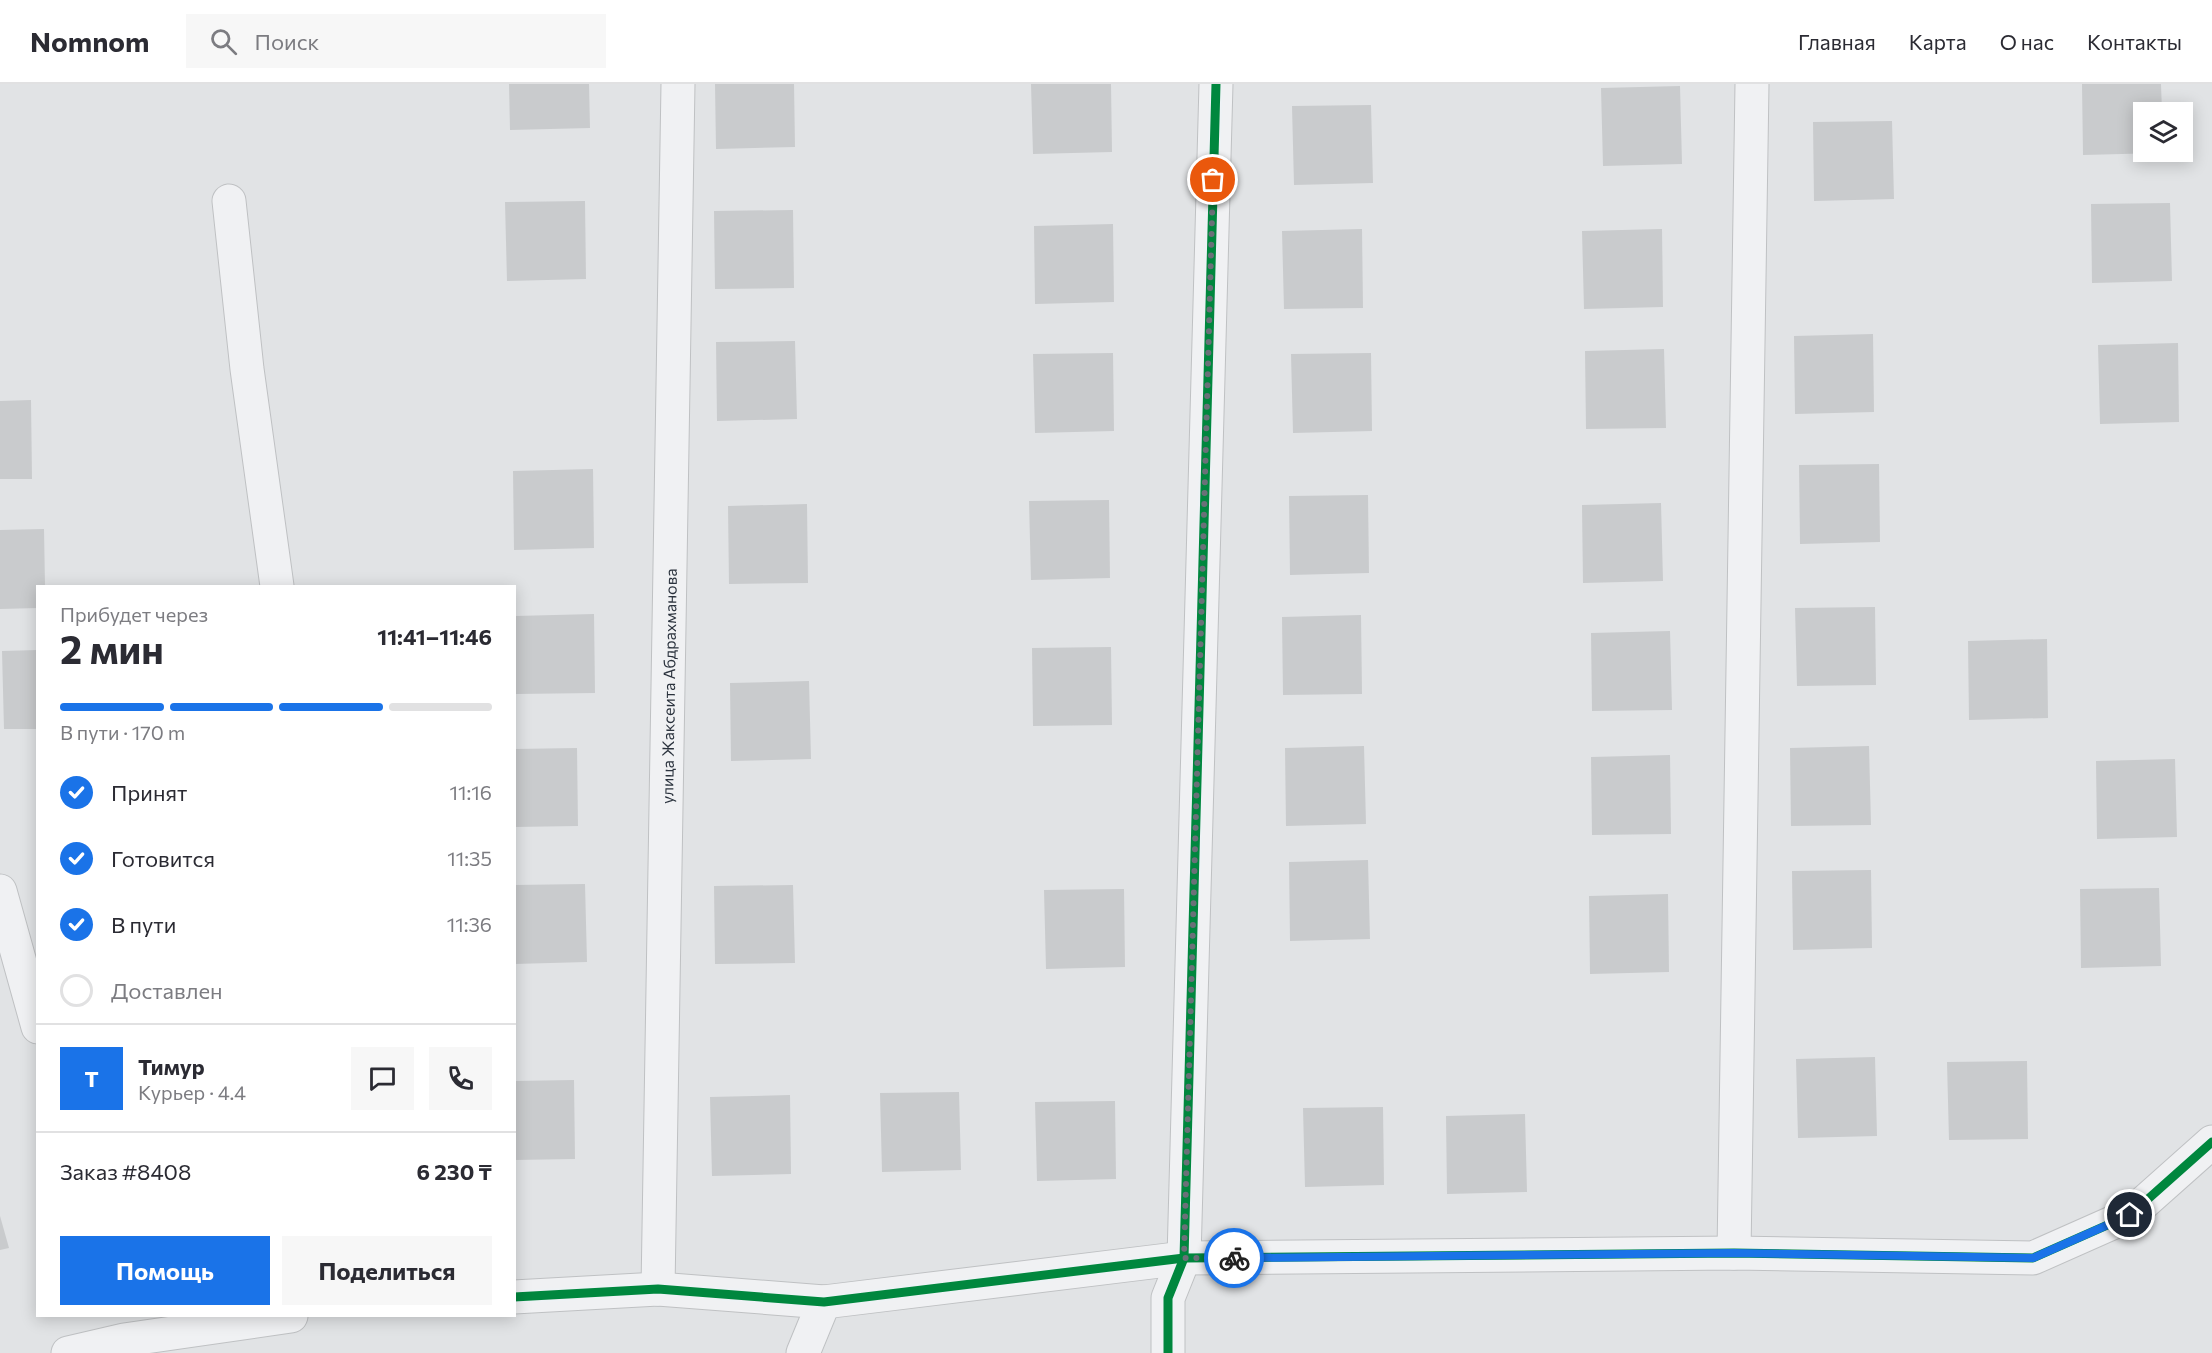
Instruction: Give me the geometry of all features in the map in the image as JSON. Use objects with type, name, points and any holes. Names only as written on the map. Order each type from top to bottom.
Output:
[{"type":"street","name":"улица Жаксеита Абдрахманова","points":[[658,1289],[678,84]]},
{"type":"street","points":[[1168,1353],[1168,1298],[1184,1258],[1216,84]]},
{"type":"street","points":[[1734,1253],[1752,84]]},
{"type":"street","points":[[229,201],[247,369],[277,585]]},
{"type":"street","points":[[0,891],[36,1020]]},
{"type":"street","points":[[516,1297],[658,1289],[824,1302],[1184,1258],[1734,1253],[2033,1258],[2130,1215],[2212,1142]]},
{"type":"street","points":[[803,1353],[824,1302]]},
{"type":"street","points":[[68,1353],[120,1328],[277,1317]]},
{"type":"building","points":[[509,84],[589,84],[590,128],[510,130]]},
{"type":"building","points":[[715,84],[794,84],[795,147],[716,149]]},
{"type":"building","points":[[1031,84],[1111,84],[1112,152],[1033,154]]},
{"type":"building","points":[[2082,84],[2161,84],[2162,102],[2133,102],[2133,154],[2083,155]]},
{"type":"building","points":[[1680,86],[1682,164],[1603,166],[1601,88]]},
{"type":"building","points":[[1371,105],[1373,183],[1294,185],[1292,106]]},
{"type":"building","points":[[1892,121],[1894,199],[1814,201],[1813,122]]},
{"type":"building","points":[[585,201],[586,279],[507,281],[505,202]]},
{"type":"building","points":[[2170,203],[2172,281],[2092,283],[2091,204]]},
{"type":"building","points":[[793,210],[794,288],[715,289],[714,211]]},
{"type":"building","points":[[1113,224],[1114,302],[1035,304],[1034,226]]},
{"type":"building","points":[[1362,229],[1363,308],[1284,309],[1282,231]]},
{"type":"building","points":[[1662,229],[1663,307],[1584,309],[1582,231]]},
{"type":"building","points":[[1873,334],[1874,412],[1795,414],[1794,336]]},
{"type":"building","points":[[795,341],[797,419],[717,421],[716,342]]},
{"type":"building","points":[[2178,343],[2179,422],[2100,424],[2098,345]]},
{"type":"building","points":[[1664,349],[1666,428],[1586,429],[1585,351]]},
{"type":"building","points":[[1113,353],[1114,431],[1035,433],[1033,354]]},
{"type":"building","points":[[1371,353],[1372,431],[1293,433],[1291,354]]},
{"type":"building","points":[[31,400],[32,479],[0,479],[0,401]]},
{"type":"building","points":[[1879,464],[1880,542],[1800,544],[1799,465]]},
{"type":"building","points":[[593,469],[594,548],[514,550],[513,471]]},
{"type":"building","points":[[1368,495],[1369,573],[1290,575],[1289,496]]},
{"type":"building","points":[[1109,500],[1110,578],[1031,580],[1029,501]]},
{"type":"building","points":[[1661,503],[1663,581],[1583,583],[1582,505]]},
{"type":"building","points":[[807,504],[808,583],[729,584],[728,506]]},
{"type":"building","points":[[44,529],[45,585],[36,585],[36,608],[0,609],[0,530]]},
{"type":"building","points":[[1875,607],[1876,685],[1797,686],[1795,608]]},
{"type":"building","points":[[594,614],[595,693],[516,694],[516,616]]},
{"type":"building","points":[[1361,615],[1362,694],[1283,695],[1282,617]]},
{"type":"building","points":[[1670,631],[1672,710],[1592,711],[1591,633]]},
{"type":"building","points":[[2047,639],[2048,718],[1969,720],[1968,641]]},
{"type":"building","points":[[1111,647],[1112,725],[1033,726],[1032,648]]},
{"type":"building","points":[[36,650],[36,729],[4,729],[2,651]]},
{"type":"building","points":[[809,681],[811,759],[731,761],[730,683]]},
{"type":"building","points":[[1364,746],[1366,824],[1286,826],[1285,748]]},
{"type":"building","points":[[1869,746],[1871,825],[1791,826],[1790,748]]},
{"type":"building","points":[[577,748],[578,826],[516,827],[516,749]]},
{"type":"building","points":[[1670,755],[1671,834],[1592,835],[1591,757]]},
{"type":"building","points":[[2175,759],[2177,837],[2097,839],[2096,761]]},
{"type":"building","points":[[1368,860],[1370,939],[1290,941],[1289,862]]},
{"type":"building","points":[[1871,870],[1872,948],[1793,950],[1792,871]]},
{"type":"building","points":[[585,884],[587,962],[516,964],[516,885]]},
{"type":"building","points":[[793,885],[795,963],[715,964],[714,886]]},
{"type":"building","points":[[2159,888],[2161,966],[2081,968],[2080,889]]},
{"type":"building","points":[[1124,889],[1125,967],[1046,969],[1044,890]]},
{"type":"building","points":[[1668,894],[1669,972],[1590,974],[1589,896]]},
{"type":"building","points":[[1875,1057],[1877,1136],[1798,1138],[1796,1059]]},
{"type":"building","points":[[2027,1061],[2028,1139],[1949,1140],[1947,1062]]},
{"type":"building","points":[[574,1080],[575,1159],[516,1160],[516,1081]]},
{"type":"building","points":[[959,1092],[961,1170],[882,1172],[880,1093]]},
{"type":"building","points":[[790,1095],[791,1174],[712,1176],[710,1097]]},
{"type":"building","points":[[1115,1101],[1116,1179],[1037,1181],[1035,1102]]},
{"type":"building","points":[[1383,1107],[1384,1185],[1305,1187],[1303,1108]]},
{"type":"building","points":[[1525,1114],[1527,1192],[1447,1194],[1446,1116]]},
{"type":"building","points":[[0,1216],[9,1248],[0,1250]]},
{"type":"cycle path","points":[[1168,1353],[1168,1298],[1184,1258],[1216,84]]},
{"type":"cycle path","points":[[516,1297],[658,1289],[824,1302],[1184,1258],[1734,1253],[2033,1258],[2130,1215],[2212,1142]]},
{"type":"way so far","points":[[1213,180],[1184,1258],[1234,1258]]},
{"type":"route","points":[[1234,1258],[1734,1253],[2033,1258],[2130,1215]]}]
